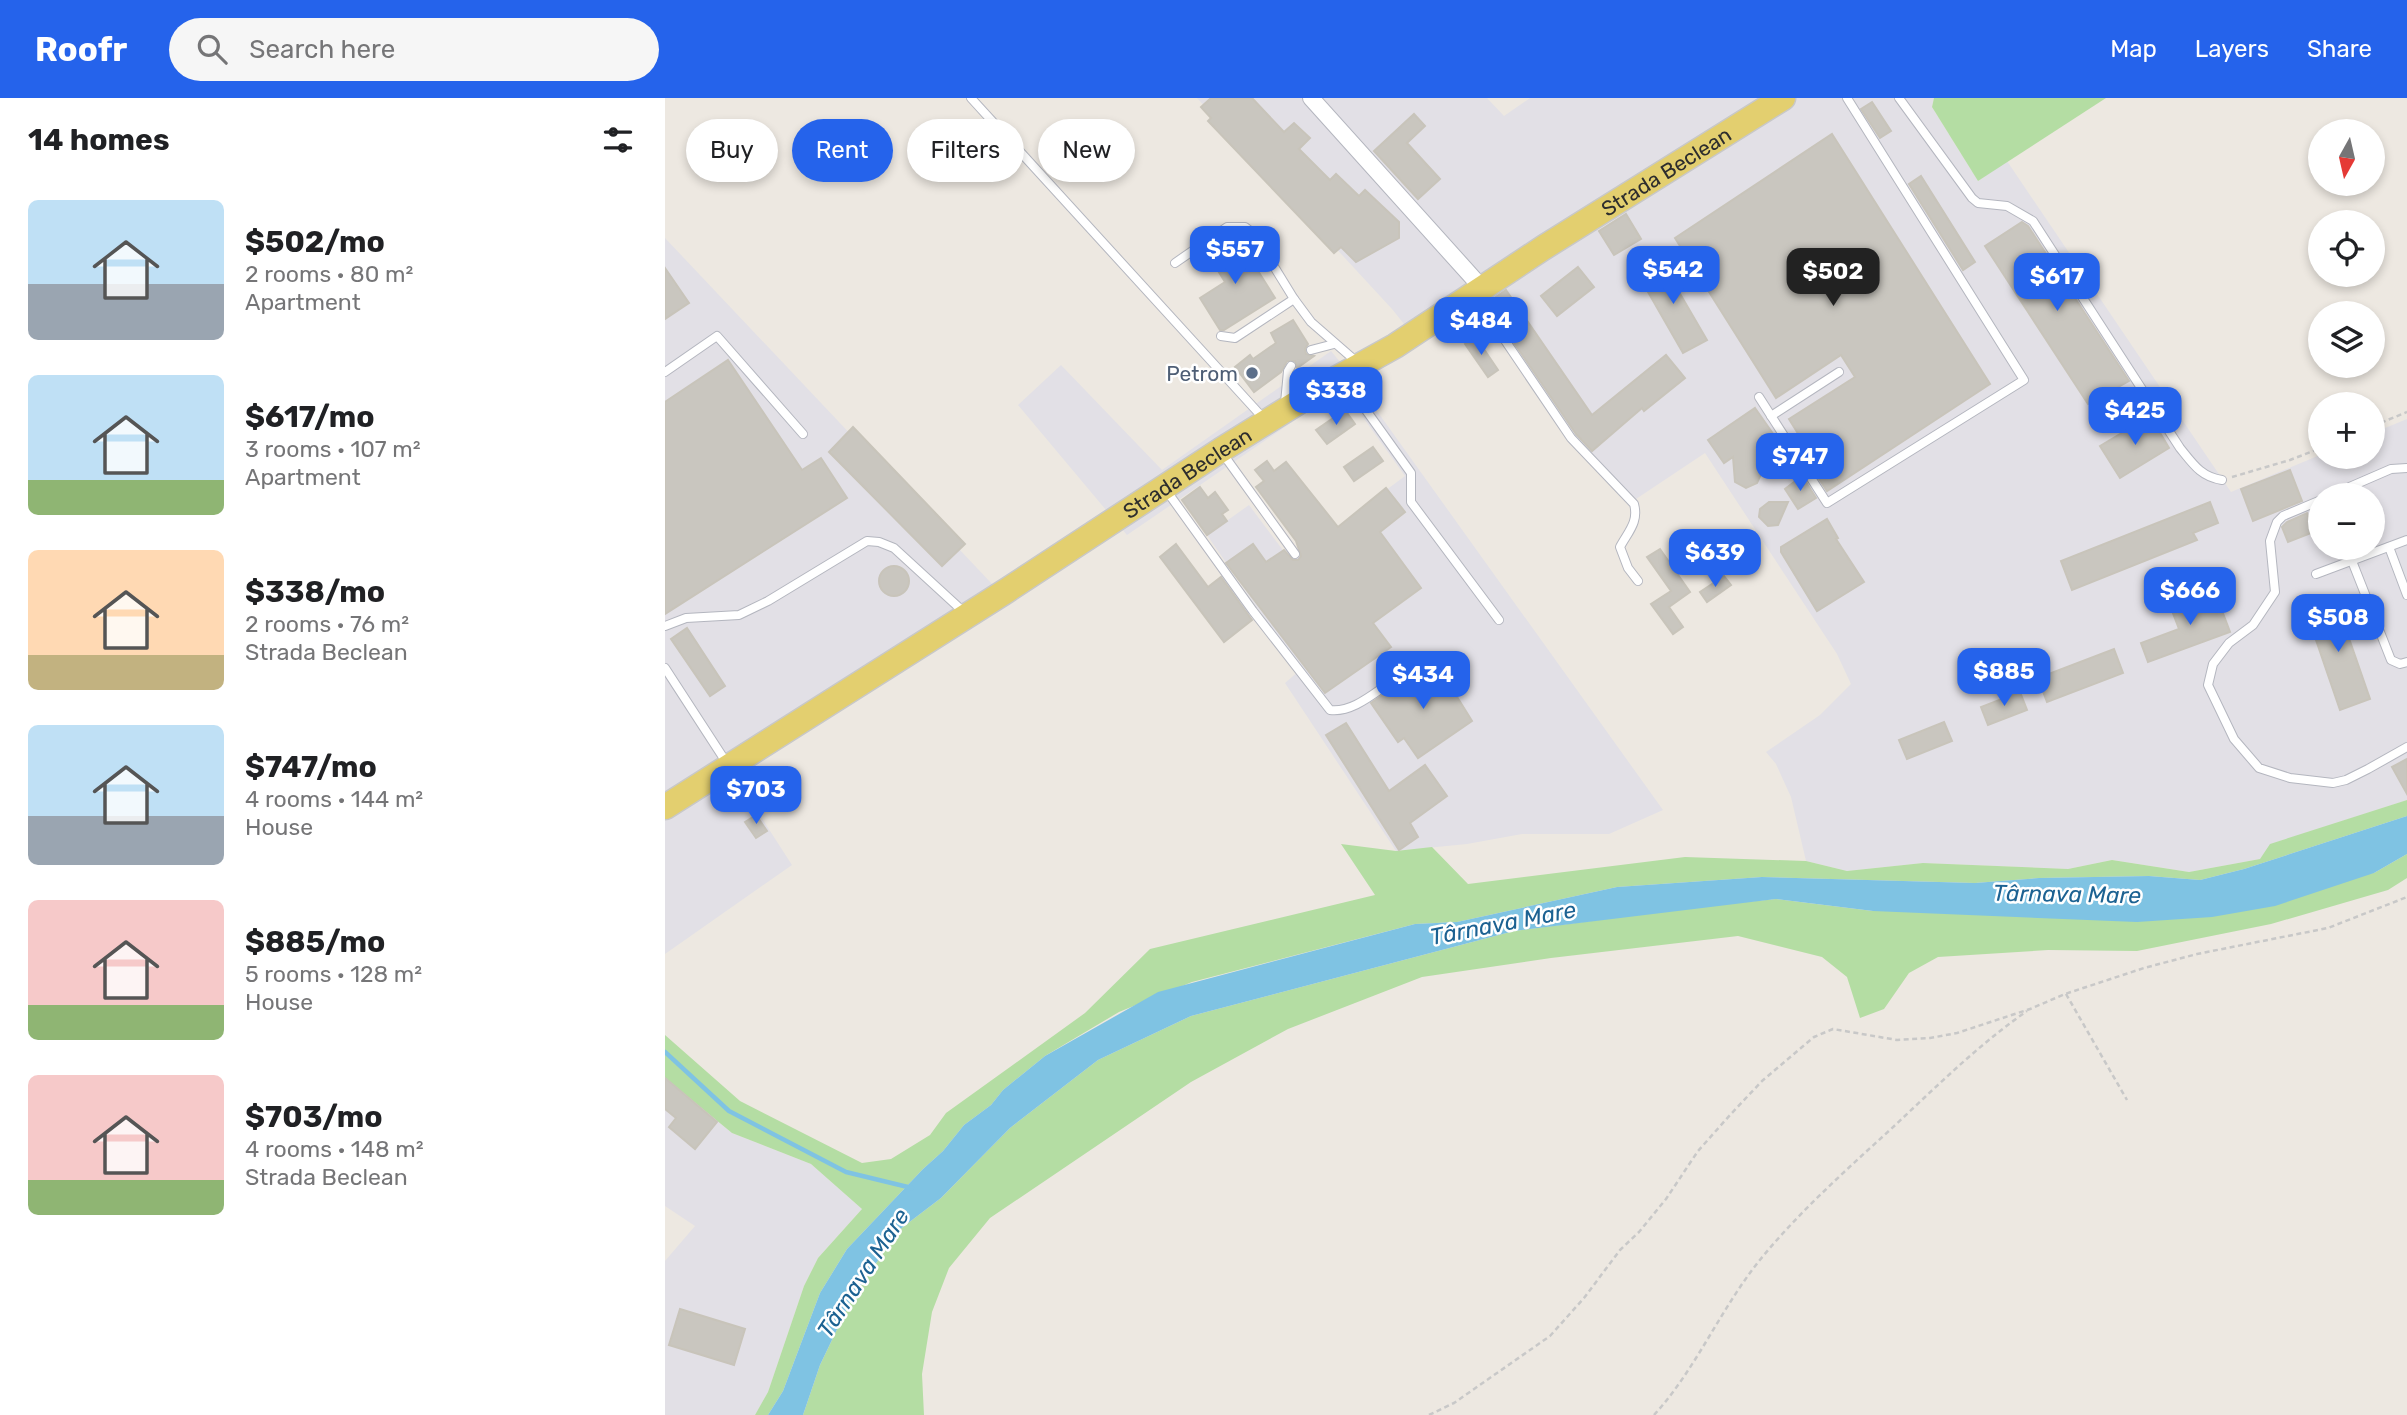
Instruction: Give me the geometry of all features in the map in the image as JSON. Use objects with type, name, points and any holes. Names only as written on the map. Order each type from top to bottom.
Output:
[{"type":"main road","name":"Strada Beclean","points":[[665,807],[1165,489],[1221,450],[1395,346],[1478,290],[1783,98]]},
{"type":"street","points":[[1311,98],[1478,290]]},
{"type":"lane","points":[[971,98],[1276,417]]},
{"type":"lane","points":[[1759,397],[1827,503],[2024,380],[1847,98]]},
{"type":"lane","points":[[1899,98],[1972,198],[1978,203],[2007,206],[2033,221],[2180,448],[2198,471],[2210,478],[2223,480]]},
{"type":"lane","points":[[1175,263],[1227,227],[1245,227],[1254,234],[1294,299],[1311,322],[1334,344],[1350,371],[1353,392],[1411,472],[1411,502],[1499,620]]},
{"type":"lane","points":[[1478,290],[1571,438],[1634,504],[1635,521],[1620,547],[1625,562],[1638,581]]},
{"type":"lane","points":[[1221,336],[1235,338],[1294,299]]},
{"type":"lane","points":[[665,372],[717,336],[803,434]]},
{"type":"lane","points":[[1311,350],[1334,344]]},
{"type":"lane","points":[[1276,417],[1291,366]]},
{"type":"lane","points":[[1771,416],[1839,372]]},
{"type":"lane","points":[[1221,450],[1295,554]]},
{"type":"lane","points":[[2359,483],[2391,469],[2407,468]]},
{"type":"lane","points":[[1165,489],[1329,710],[1340,711],[1394,680]]},
{"type":"lane","points":[[2308,505],[2283,516],[2277,522],[2270,541],[2275,592],[2253,625],[2229,642],[2214,664],[2208,685],[2234,739],[2259,768],[2290,778],[2333,783],[2346,780],[2407,747]]},
{"type":"lane","points":[[2316,574],[2407,540]]},
{"type":"lane","points":[[665,625],[685,618],[739,615],[768,601],[867,541],[894,548],[968,615]]},
{"type":"lane","points":[[2389,547],[2407,595]]},
{"type":"lane","points":[[2352,561],[2391,660],[2400,664],[2407,662]]},
{"type":"lane","points":[[665,668],[729,767]]},
{"type":"path","points":[[2385,421],[2407,412]]},
{"type":"path","points":[[2223,480],[2308,453]]},
{"type":"path","points":[[1429,1415],[1454,1403],[1550,1336],[1659,1208],[1697,1151],[1762,1081],[1814,1037],[1841,1028],[1897,1040],[1957,1033],[2030,1009],[2065,993],[2197,954],[2328,928],[2407,897]]},
{"type":"path","points":[[2065,993],[2127,1100]]},
{"type":"path","points":[[1654,1415],[1695,1359],[1730,1300],[1794,1222],[1960,1065],[2030,1009]]},
{"type":"shaded area","points":[[1197,98],[1487,98],[1504,116],[1530,98],[1934,98],[1932,107],[1978,181],[2007,161],[2231,492],[2308,460],[2308,469],[2385,469],[2385,428],[2407,419],[2407,800],[2271,844],[2260,859],[2189,872],[2112,860],[2068,869],[1923,863],[1847,871],[1806,861],[1791,797],[1776,764],[1766,752],[1820,715],[1851,684],[1837,654],[1705,453],[1636,499],[1568,431],[1476,301],[1416,339],[1392,309]]},
{"type":"shaded area","points":[[665,238],[1011,604],[734,775],[792,865],[665,954]]},
{"type":"shaded area","points":[[1331,351],[1354,379],[1663,810],[1609,834],[1522,834],[1467,844],[1396,851],[1285,683],[1300,670],[1207,535],[1249,505],[1291,561],[1405,476],[1342,388],[1127,535],[1018,405],[1061,365],[1162,470]]},
{"type":"shaded area","points":[[665,1078],[732,1133],[811,1164],[862,1209],[818,1258],[804,1286],[768,1392],[755,1415],[665,1415],[665,1261],[695,1226],[665,1206]]},
{"type":"green space","points":[[1934,98],[2106,98],[1978,181],[1932,107]]},
{"type":"green space","points":[[2407,800],[2407,816],[2244,869],[2200,880],[2149,876],[2039,878],[1975,883],[1762,877],[1617,887],[1457,922],[1415,924],[1192,982],[1119,1012],[1045,1056],[1003,1090],[991,1105],[964,1125],[943,1151],[847,1249],[820,1293],[783,1391],[768,1415],[755,1415],[768,1392],[804,1286],[818,1258],[862,1209],[811,1164],[732,1133],[665,1078],[665,1035],[740,1101],[862,1163],[891,1159],[930,1135],[946,1113],[1085,1013],[1150,949],[1375,895],[1341,844],[1396,851],[1432,847],[1468,884],[1685,857],[1806,861],[1847,871],[1923,863],[2068,869],[2112,860],[2189,872],[2260,859],[2270,844]]},
{"type":"green space","points":[[2407,854],[2407,878],[2388,890],[2271,924],[2137,951],[2048,950],[1938,957],[1909,973],[1884,1009],[1860,1018],[1847,977],[1822,957],[1738,936],[1551,958],[1422,977],[1288,1029],[1191,1082],[990,1218],[949,1268],[932,1312],[922,1374],[924,1415],[803,1415],[820,1365],[852,1298],[899,1230],[941,1198],[1010,1128],[1098,1060],[1191,1016],[1514,931],[1776,899],[1873,911],[2374,873]]},
{"type":"water","name":"Târnava Mare","points":[[2407,816],[2407,854],[2374,873],[2275,906],[2212,917],[2137,922],[1873,911],[1776,899],[1514,931],[1191,1016],[1098,1060],[1010,1128],[941,1198],[899,1230],[852,1298],[820,1365],[803,1415],[768,1415],[783,1391],[820,1293],[847,1249],[943,1151],[964,1125],[991,1105],[1003,1090],[1045,1056],[1158,992],[1415,924],[1457,922],[1617,887],[1762,877],[1975,883],[2039,878],[2149,876],[2200,880],[2244,869]]},
{"type":"building","points":[[1211,98],[1252,98],[1284,132],[1294,123],[1310,138],[1299,149],[1330,180],[1336,174],[1359,196],[1365,190],[1399,222],[1399,238],[1356,262],[1341,247],[1334,253],[1208,121],[1211,118],[1201,107]]},
{"type":"building","points":[[1872,102],[1891,131],[1880,138],[1861,109]]},
{"type":"building","points":[[1414,114],[1425,126],[1407,143],[1440,179],[1418,199],[1374,151]]},
{"type":"building","points":[[1832,134],[1990,384],[1827,491],[1812,468],[1823,460],[1819,453],[1812,456],[1789,419],[1855,377],[1841,355],[1776,398],[1675,238]]},
{"type":"building","points":[[1921,176],[1975,262],[1963,270],[1909,184]]},
{"type":"building","points":[[1626,214],[1641,239],[1614,255],[1599,231]]},
{"type":"building","points":[[2022,222],[2028,226],[2129,381],[2088,404],[1985,246]]},
{"type":"building","points":[[1236,236],[1275,298],[1220,330],[1200,298],[1225,282],[1207,253]]},
{"type":"building","points":[[1658,256],[1707,340],[1683,353],[1648,292],[1654,289],[1640,266]]},
{"type":"building","points":[[1578,267],[1594,287],[1557,316],[1541,296]]},
{"type":"building","points":[[665,268],[689,303],[665,319]]},
{"type":"building","points":[[1506,290],[1592,415],[1666,355],[1685,378],[1644,411],[1642,408],[1592,451],[1576,434],[1487,303]]},
{"type":"building","points":[[1293,320],[1308,344],[1306,354],[1314,356],[1297,368],[1295,361],[1287,361],[1281,372],[1254,392],[1235,367],[1250,355],[1253,359],[1276,343],[1271,333]]},
{"type":"building","points":[[1475,336],[1498,370],[1488,377],[1465,344]]},
{"type":"building","points":[[728,360],[802,470],[821,458],[847,498],[665,614],[665,402]]},
{"type":"building","points":[[1755,408],[1795,465],[1776,475],[1767,461],[1757,483],[1746,488],[1735,482],[1733,457],[1724,463],[1708,440]]},
{"type":"building","points":[[1345,410],[1355,424],[1327,444],[1316,430]]},
{"type":"building","points":[[2150,416],[2169,448],[2120,478],[2100,446]]},
{"type":"building","points":[[853,427],[965,544],[942,566],[829,452]]},
{"type":"building","points":[[1373,447],[1383,461],[1354,481],[1344,467]]},
{"type":"building","points":[[1267,461],[1274,471],[1286,462],[1338,527],[1386,488],[1405,512],[1380,532],[1421,588],[1373,623],[1391,647],[1325,693],[1226,563],[1253,544],[1266,562],[1284,550],[1293,560],[1298,560],[1301,556],[1296,541],[1256,487],[1264,481],[1255,470]]},
{"type":"building","points":[[2290,470],[2302,501],[2253,521],[2241,489]]},
{"type":"building","points":[[1802,476],[1816,498],[1798,509],[1785,489]]},
{"type":"building","points":[[1200,487],[1208,498],[1215,492],[1228,510],[1222,514],[1227,521],[1207,535],[1182,500]]},
{"type":"building","points":[[1769,502],[1788,502],[1778,525],[1768,526],[1759,517],[1760,509]]},
{"type":"building","points":[[2210,502],[2218,523],[2193,533],[2197,540],[2072,590],[2061,561]]},
{"type":"building","points":[[2307,513],[2308,534],[2288,542],[2282,527]]},
{"type":"building","points":[[1827,519],[1838,538],[1836,539],[1864,582],[1817,611],[1781,552],[1781,547]]},
{"type":"building","points":[[1176,544],[1208,587],[1221,577],[1252,620],[1224,642],[1160,557]]},
{"type":"building","points":[[1660,549],[1690,592],[1669,607],[1683,627],[1673,634],[1651,604],[1671,591],[1647,557]]},
{"type":"building","points":[[894,566],[905,570],[909,581],[905,592],[894,596],[883,592],[879,581],[883,570]]},
{"type":"building","points":[[1724,576],[1731,585],[1707,602],[1700,592]]},
{"type":"building","points":[[2215,592],[2230,632],[2148,662],[2141,643],[2179,629],[2171,608]]},
{"type":"building","points":[[2335,598],[2370,699],[2340,710],[2305,608]]},
{"type":"building","points":[[687,628],[725,686],[710,696],[671,639]]},
{"type":"building","points":[[2114,649],[2123,673],[2047,702],[2038,678]]},
{"type":"building","points":[[1436,663],[1472,721],[1418,758],[1404,738],[1398,742],[1371,703]]},
{"type":"building","points":[[2020,692],[2027,710],[1988,725],[1981,707]]},
{"type":"building","points":[[1944,722],[1952,741],[1907,759],[1899,740]]},
{"type":"building","points":[[1346,723],[1389,791],[1425,765],[1447,796],[1410,823],[1418,837],[1399,850],[1326,735]]},
{"type":"building","points":[[2407,759],[2407,794],[2392,767]]},
{"type":"building","points":[[756,815],[767,831],[756,838],[745,822]]},
{"type":"building","points":[[665,1078],[717,1122],[695,1149],[669,1127],[676,1118],[665,1109]]},
{"type":"building","points":[[680,1309],[745,1329],[734,1365],[669,1345]]},
{"type":"waterway","points":[[665,1052],[729,1111],[846,1172],[912,1188]]},
{"type":"place","name":"Petrom","points":[[1252,373]]}]
